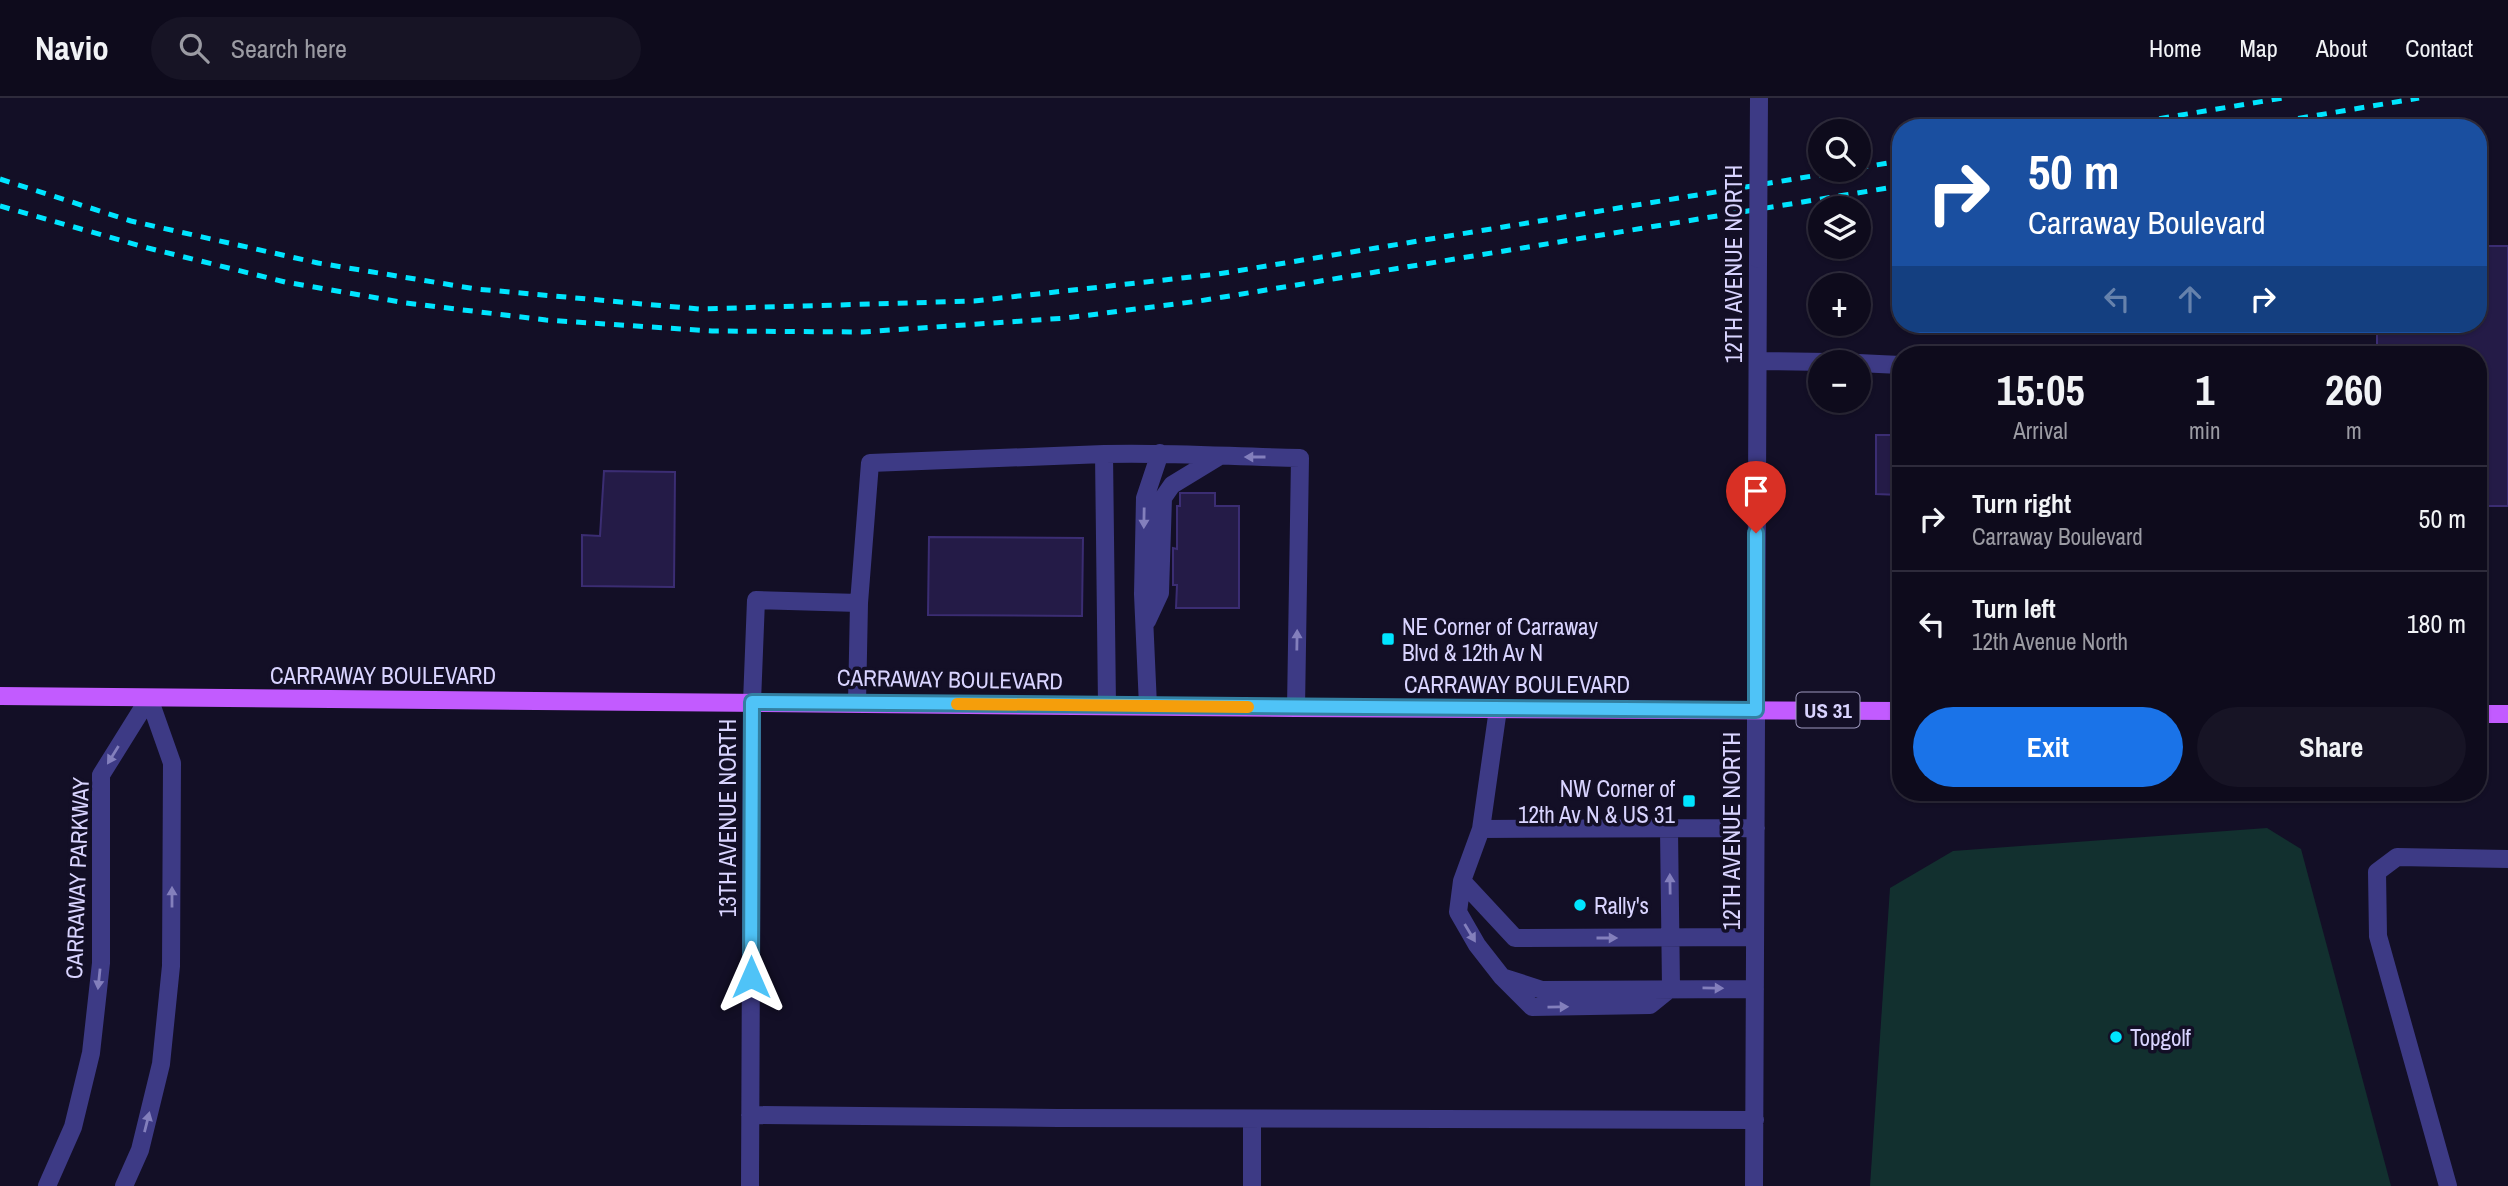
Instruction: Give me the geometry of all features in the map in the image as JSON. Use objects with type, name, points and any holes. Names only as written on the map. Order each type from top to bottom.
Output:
[{"type":"main road","name":"CARRAWAY BOULEVARD","points":[[0,696],[1892,711]]},
{"type":"main road","points":[[2487,714],[2508,714]]},
{"type":"street","name":"12TH AVENUE NORTH","points":[[1754,1186],[1759,98]]},
{"type":"street","points":[[1758,361],[1808,362]]},
{"type":"street","points":[[1871,364],[1892,365]]},
{"type":"street","points":[[1147,706],[1144,627],[1145,498],[1160,453]]},
{"type":"street","points":[[857,703],[859,603],[870,463],[1160,453],[1300,458],[1296,708]]},
{"type":"street","points":[[1104,454],[1107,705]]},
{"type":"street","points":[[1144,627],[1160,593],[1163,498],[1172,485],[1219,457]]},
{"type":"street","name":"13TH AVENUE NORTH","points":[[750,1186],[752,702],[756,600],[859,603]]},
{"type":"street","points":[[124,1186],[140,1150],[161,1064],[172,966],[172,763],[149,698]]},
{"type":"street","name":"CARRAWAY PARKWAY","points":[[47,1186],[73,1127],[91,1052],[101,963],[101,775],[149,698]]},
{"type":"street","points":[[1498,709],[1481,829],[1462,881],[1458,912],[1477,945],[1502,977],[1542,990],[1755,989]]},
{"type":"street","points":[[1481,829],[1756,828]]},
{"type":"street","points":[[1670,830],[1671,988]]},
{"type":"street","points":[[2448,1186],[2378,936],[2377,872],[2397,857],[2508,859]]},
{"type":"street","points":[[1462,881],[1515,938],[1755,937]]},
{"type":"street","points":[[750,1115],[1755,1119]]},
{"type":"street","points":[[1252,1119],[1252,1186]]},
{"type":"green space","name":"Topgolf","points":[[2267,828],[2301,849],[2391,1186],[1870,1186],[1890,888],[1953,851]]},
{"type":"building","points":[[2487,246],[2508,246],[2508,506],[2487,506],[2487,346],[2377,346],[2377,333],[2487,333]]},
{"type":"building","points":[[1876,435],[1892,435],[1892,495],[1876,494]]},
{"type":"building","points":[[604,471],[675,472],[674,587],[582,586],[582,535],[600,536]]},
{"type":"building","points":[[1180,493],[1215,493],[1215,506],[1239,506],[1239,608],[1176,608],[1177,585],[1173,585],[1173,548],[1177,549],[1177,506],[1180,506]]},
{"type":"building","points":[[929,537],[1083,538],[1082,616],[928,615]]},
{"type":"railway","points":[[2157,119],[2283,98]]},
{"type":"railway","points":[[2295,119],[2419,98]]},
{"type":"railway","points":[[1871,166],[1892,162]]},
{"type":"railway","points":[[0,179],[131,221],[318,263],[476,289],[699,309],[974,301],[1218,274],[1808,177]]},
{"type":"railway","points":[[0,206],[148,248],[285,282],[406,303],[546,320],[712,331],[862,332],[1066,318],[1199,301],[1892,187]]},
{"type":"slow traffic","points":[[957,704],[1248,707]]},
{"type":"place","name":"NE Corner of Carraway Blvd & 12th Av N","points":[[1388,639]]},
{"type":"place","name":"NW Corner of 12th Av N & US 31","points":[[1689,801]]},
{"type":"place","name":"Rally's","points":[[1580,905]]},
{"type":"place","name":"Topgolf","points":[[2116,1037]]},
{"type":"route","points":[[751,977],[752,702],[1756,710],[1756,533]]}]
